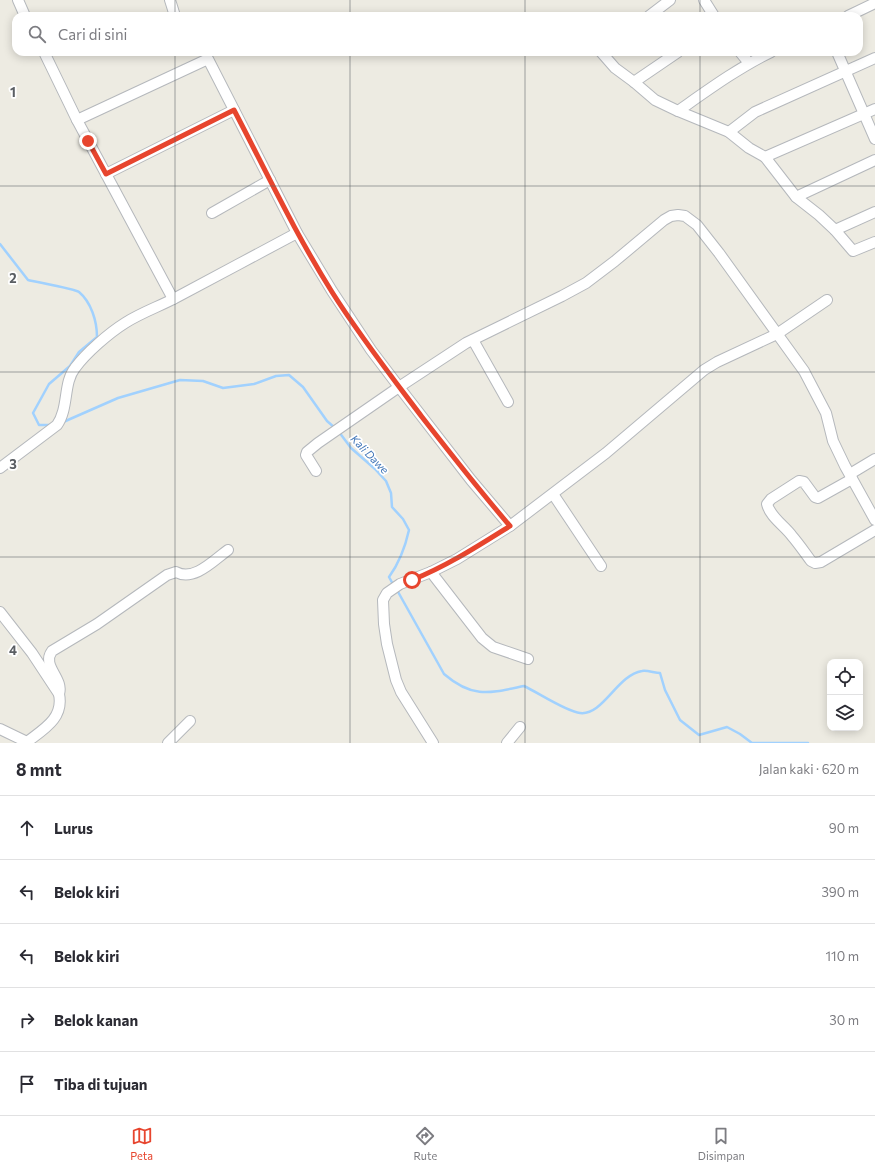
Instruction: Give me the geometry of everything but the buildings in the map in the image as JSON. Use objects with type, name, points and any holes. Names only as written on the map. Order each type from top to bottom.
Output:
[{"type":"street","points":[[18,0],[23,12]]},
{"type":"street","points":[[170,0],[174,12]]},
{"type":"street","points":[[654,12],[670,0]]},
{"type":"street","points":[[704,0],[712,12]]},
{"type":"street","points":[[856,12],[875,3]]},
{"type":"street","points":[[46,56],[77,120],[173,299]]},
{"type":"street","points":[[77,120],[207,56]]},
{"type":"street","points":[[209,56],[234,110],[297,233],[332,292],[399,387],[471,480],[510,526]]},
{"type":"street","points":[[604,56],[615,68],[655,100],[729,132],[749,148],[765,157],[796,197],[835,230],[853,251],[875,242]]},
{"type":"street","points":[[634,82],[672,56]]},
{"type":"street","points":[[743,56],[748,63]]},
{"type":"street","points":[[678,111],[729,75],[763,56]]},
{"type":"street","points":[[839,56],[875,139]]},
{"type":"street","points":[[729,132],[755,112],[875,58]]},
{"type":"street","points":[[765,157],[875,109]]},
{"type":"street","points":[[106,174],[234,110]]},
{"type":"street","points":[[796,197],[875,160]]},
{"type":"street","points":[[212,213],[270,180]]},
{"type":"street","points":[[835,230],[875,212]]},
{"type":"street","points":[[316,471],[307,458],[307,452],[399,387],[473,340],[576,290],[598,275],[664,220],[671,216],[678,215],[685,216],[697,225],[804,371],[826,413],[833,441],[875,520]]},
{"type":"street","points":[[0,468],[52,430],[61,419],[72,373],[76,366],[101,341],[125,323],[297,233]]},
{"type":"street","points":[[433,743],[401,692],[396,680],[387,644],[383,608],[384,596],[400,584],[431,572],[457,559],[510,526],[606,453],[704,370],[717,362],[777,334],[827,300]]},
{"type":"street","points":[[473,340],[508,402]]},
{"type":"street","points":[[875,459],[851,477],[818,498],[815,497],[804,482],[800,481],[771,499],[767,504],[774,517],[785,527],[811,561],[815,563],[821,562],[875,530]]},
{"type":"street","points":[[553,494],[600,566]]},
{"type":"street","points":[[0,730],[28,743],[57,714],[60,708],[60,689],[48,660],[52,651],[97,624],[167,575],[176,572],[184,575],[196,573],[228,550]]},
{"type":"street","points":[[431,572],[488,644],[528,659]]},
{"type":"street","points":[[0,612],[32,653],[59,694]]},
{"type":"street","points":[[168,743],[190,721]]},
{"type":"street","points":[[507,743],[520,727]]},
{"type":"waterway","name":"Kali Dawe","points":[[0,244],[28,280],[63,287],[79,292],[90,306],[96,325],[97,337],[79,352],[70,366],[49,384],[33,413],[39,425],[51,425]]},
{"type":"waterway","name":"Kali Dawe","points":[[61,423],[118,398],[180,380],[203,381],[223,388],[254,384],[276,376],[289,375],[303,387],[327,421],[335,428]]},
{"type":"waterway","name":"Kali Dawe","points":[[339,432],[351,448],[386,481],[391,493],[392,507],[403,519],[409,530],[402,555],[389,577],[394,586]]},
{"type":"waterway","name":"Kali Dawe","points":[[397,590],[444,674],[454,682],[473,691],[491,692],[524,686],[560,706],[580,713],[588,712],[596,708],[617,687],[633,674],[642,671],[660,673],[665,690],[680,720],[699,735],[727,727],[752,743],[808,743]]},
{"type":"route","points":[[88,141],[106,174],[234,110],[297,233],[332,292],[371,350],[471,480],[510,526],[457,559],[412,580]]}]
